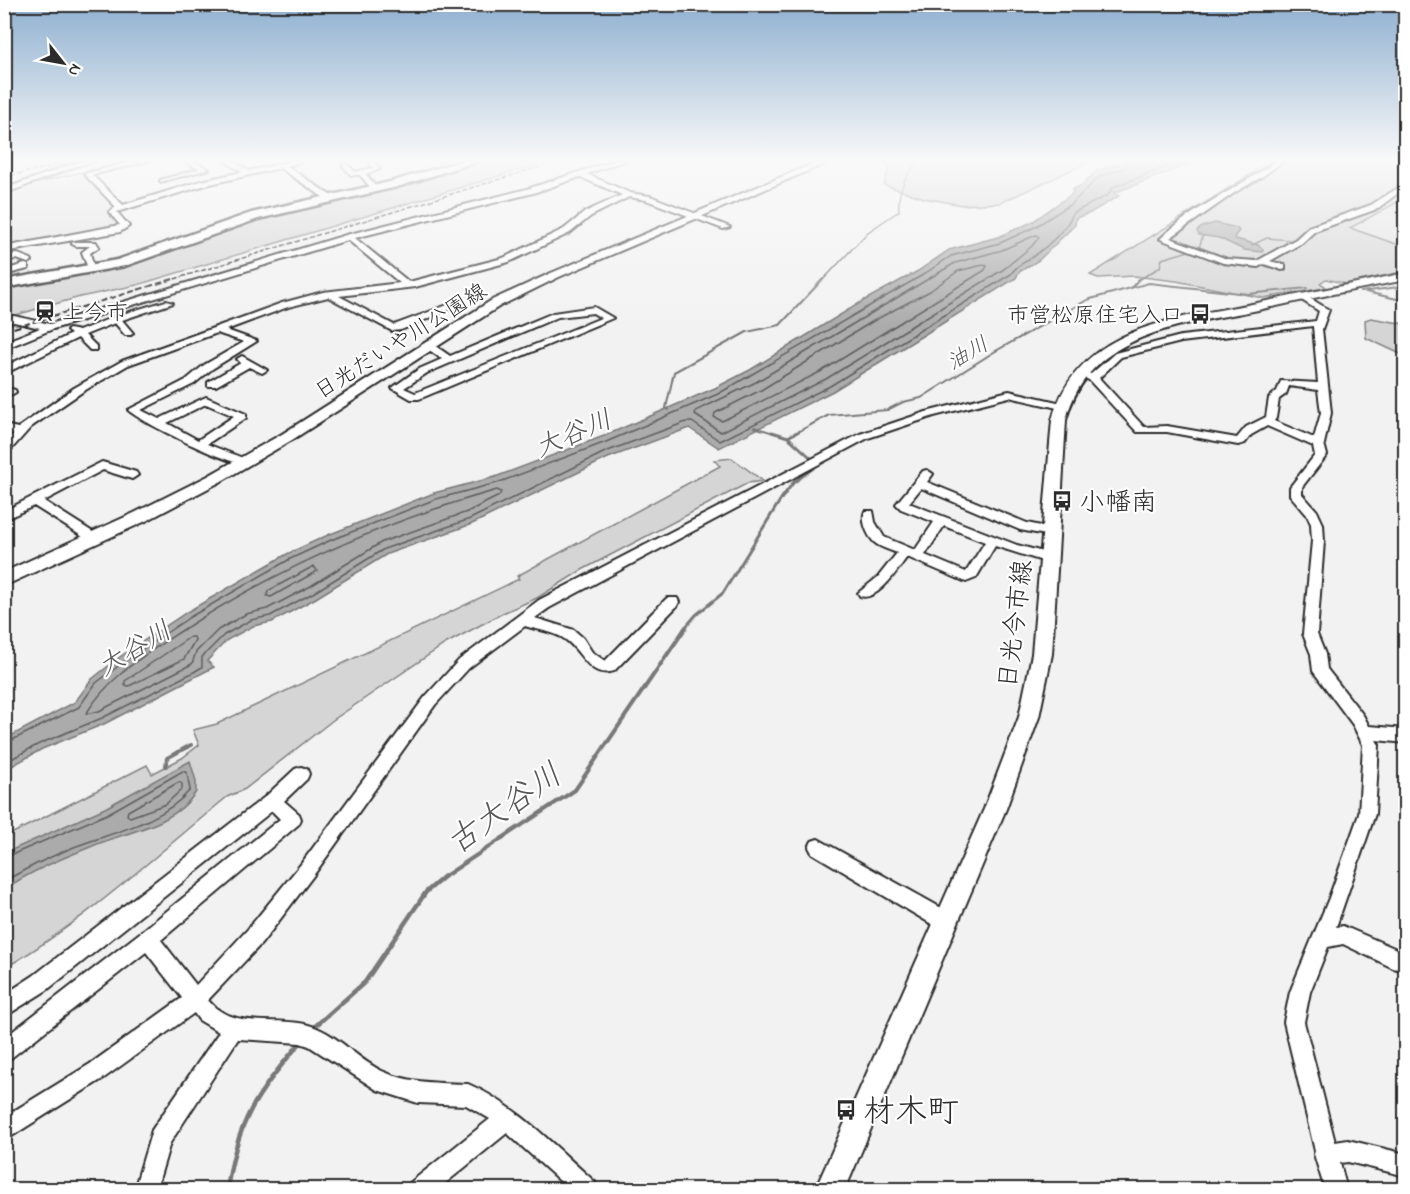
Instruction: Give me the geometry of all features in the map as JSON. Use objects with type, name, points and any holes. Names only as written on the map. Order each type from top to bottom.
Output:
[{"type":"highway","points":[[4,284],[92,269],[139,257],[256,216]]},
{"type":"main road","name":"日光だいや川公園線","points":[[4,580],[187,494],[244,462],[486,309],[523,290],[695,216]]},
{"type":"main road","name":"日光今市線","points":[[830,1190],[995,809],[1029,717],[1041,654],[1058,429],[1062,406],[1111,348],[1151,330],[1406,276]]},
{"type":"street","points":[[4,250],[124,228],[122,219],[118,216]]},
{"type":"street","points":[[4,346],[50,327],[349,237],[437,216]]},
{"type":"street","points":[[4,451],[19,432],[109,370],[285,305],[329,294],[407,285],[520,254],[567,231],[586,216]]},
{"type":"street","points":[[695,216],[726,227]]},
{"type":"street","points":[[1196,216],[1164,239],[1193,251],[1254,265],[1299,241],[1312,229],[1349,216]]},
{"type":"street","points":[[349,237],[407,285]]},
{"type":"street","points":[[66,239],[78,245],[93,244],[95,247],[86,252],[92,269]]},
{"type":"street","points":[[4,258],[18,256],[26,264],[4,273]]},
{"type":"street","points":[[1263,261],[1282,267]]},
{"type":"street","points":[[329,294],[392,328],[398,328],[461,303]]},
{"type":"street","points":[[1303,297],[1324,310],[1318,323],[1317,342],[1326,413],[1318,444],[1321,455],[1296,487],[1296,495],[1313,514],[1317,524],[1318,541],[1310,634],[1318,654],[1320,671],[1358,720],[1371,745],[1367,814],[1300,992],[1294,1022],[1325,1154],[1336,1190]]},
{"type":"street","points":[[4,371],[79,334],[117,319],[169,303]]},
{"type":"street","points":[[594,309],[608,318],[511,358],[415,397],[397,388],[423,371],[556,315],[594,309]]},
{"type":"street","points":[[4,320],[14,319],[79,334],[93,348]]},
{"type":"street","points":[[117,319],[128,333]]},
{"type":"street","points":[[1318,323],[1182,339],[1118,356],[1087,376],[1141,430],[1167,429],[1238,442],[1251,428],[1267,423],[1271,418],[1274,398],[1282,392],[1285,383],[1323,387]]},
{"type":"street","points":[[217,330],[252,341],[208,367],[190,382],[134,410],[199,444],[244,462]]},
{"type":"street","points":[[489,343],[511,358]]},
{"type":"street","points":[[428,345],[450,360]]},
{"type":"street","points":[[232,354],[262,370]]},
{"type":"street","points":[[212,384],[248,363]]},
{"type":"street","points":[[4,1130],[97,1071],[195,1000],[255,936],[308,870],[430,701],[464,664],[523,620],[561,594],[864,436],[930,414],[1009,394],[1062,406]]},
{"type":"street","points":[[159,423],[206,400],[242,416],[199,444]]},
{"type":"street","points":[[1267,423],[1318,444]]},
{"type":"street","points":[[4,428],[19,432]]},
{"type":"street","points":[[4,516],[102,466],[132,475]]},
{"type":"street","points":[[1050,558],[992,541],[902,504],[923,478],[1024,527],[1051,532]]},
{"type":"street","points":[[34,500],[95,539]]},
{"type":"street","points":[[869,514],[869,522],[879,540],[966,577],[970,575],[992,541]]},
{"type":"street","points":[[917,557],[941,521]]},
{"type":"street","points":[[865,593],[883,580],[904,552]]},
{"type":"street","points":[[523,620],[569,634],[578,642],[587,656],[604,668],[609,667],[672,602]]},
{"type":"street","points":[[1365,732],[1406,736]]},
{"type":"street","points":[[4,1007],[40,983],[272,801],[301,774]]},
{"type":"street","points":[[4,1051],[148,939],[293,819],[272,801]]},
{"type":"street","points":[[818,847],[946,922]]},
{"type":"street","points":[[1321,939],[1343,934],[1400,961],[1406,961]]},
{"type":"street","points":[[148,939],[206,1013],[233,1029],[307,1035],[377,1080],[418,1092],[468,1095],[497,1110],[587,1190]]},
{"type":"street","points":[[145,1190],[160,1138],[233,1029]]},
{"type":"street","points":[[419,1190],[507,1119]]},
{"type":"street","points":[[1325,1154],[1348,1151],[1406,1165]]},
{"type":"shaded area","points":[[5,216],[118,216],[123,226],[5,249]]},
{"type":"shaded area","points":[[265,216],[367,216],[137,285],[80,297],[5,318],[5,285],[95,269],[233,223]]},
{"type":"shaded area","points":[[1184,216],[1373,216],[1350,228],[1405,247],[1405,271],[1347,284],[1326,279],[1320,283],[1325,286],[1324,288],[1263,298],[1176,281],[1134,276],[1098,278],[1090,275]]},
{"type":"shaded area","points":[[1375,216],[1405,216],[1405,247],[1349,228]]},
{"type":"shaded area","points":[[1371,318],[1405,324],[1405,356],[1366,338],[1365,320]]},
{"type":"shaded area","points":[[732,458],[763,481],[748,483],[582,570],[537,598],[445,644],[333,720],[245,789],[227,797],[91,909],[35,950],[5,968],[5,837],[147,765],[152,774],[182,758],[199,745],[193,730],[217,724],[519,579],[517,576],[720,466],[714,460]]},
{"type":"water","name":"大谷川","points":[[1041,216],[1082,216],[1076,218],[1075,225],[1039,260],[1019,272],[1016,278],[833,391],[719,448],[689,428],[608,458],[472,524],[387,554],[272,622],[253,626],[227,640],[207,661],[214,667],[104,724],[42,749],[5,770],[5,739],[75,702],[92,679],[121,656],[187,612],[287,554],[328,535],[434,493],[495,477],[604,436],[715,388],[750,370],[863,301],[918,271],[949,250],[998,237]]},
{"type":"water","points":[[1215,223],[1237,228],[1239,231],[1234,237],[1236,239],[1258,245],[1263,249],[1262,252],[1244,250],[1219,238],[1199,235],[1197,231],[1202,227]]},
{"type":"water","points":[[190,761],[196,781],[196,792],[177,812],[153,825],[51,863],[5,889],[5,853],[105,808]]},
{"type":"waterway","points":[[822,281],[868,232],[892,216]]},
{"type":"waterway","points":[[1137,281],[1160,267],[1162,259],[1199,248],[1203,235]]},
{"type":"waterway","points":[[1252,245],[1267,238],[1290,240]]},
{"type":"waterway","points":[[669,410],[666,408],[674,372],[747,332],[780,325],[823,279]]},
{"type":"waterway","name":"油川","points":[[1131,288],[1137,281]]},
{"type":"waterway","name":"油川","points":[[1131,288],[1149,283],[1248,294],[1307,288]]},
{"type":"waterway","name":"油川","points":[[1361,292],[1406,286]]},
{"type":"waterway","name":"油川","points":[[794,434],[829,415],[887,410],[903,402],[921,398],[994,352],[1087,300],[1131,288]]},
{"type":"waterway","points":[[1366,292],[1406,301]]},
{"type":"waterway","name":"油川","points":[[754,427],[777,434]]},
{"type":"waterway","name":"油川","points":[[772,432],[788,437]]},
{"type":"waterway","name":"油川","points":[[788,437],[797,432]]},
{"type":"waterway","name":"古大谷川","points":[[684,629],[696,615],[723,593],[781,499],[793,483],[816,466],[809,456],[788,437]]},
{"type":"waterway","name":"古大谷川","points":[[445,876],[575,790],[686,627]]},
{"type":"waterway","points":[[166,766],[167,758],[191,745]]},
{"type":"waterway","name":"古大谷川","points":[[312,1029],[365,982],[426,892],[445,876]]},
{"type":"waterway","name":"古大谷川","points":[[227,1190],[237,1145],[251,1109],[261,1092],[302,1041]]},
{"type":"railway","points":[[168,281],[381,216]]},
{"type":"railway","points":[[4,331],[173,279]]},
{"type":"place","name":"上今市","points":[[45,311]]},
{"type":"place","name":"市営松原住宅入口","points":[[1200,314]]},
{"type":"place","name":"小幡南","points":[[1062,501]]},
{"type":"place","name":"材木町","points":[[846,1110]]}]
